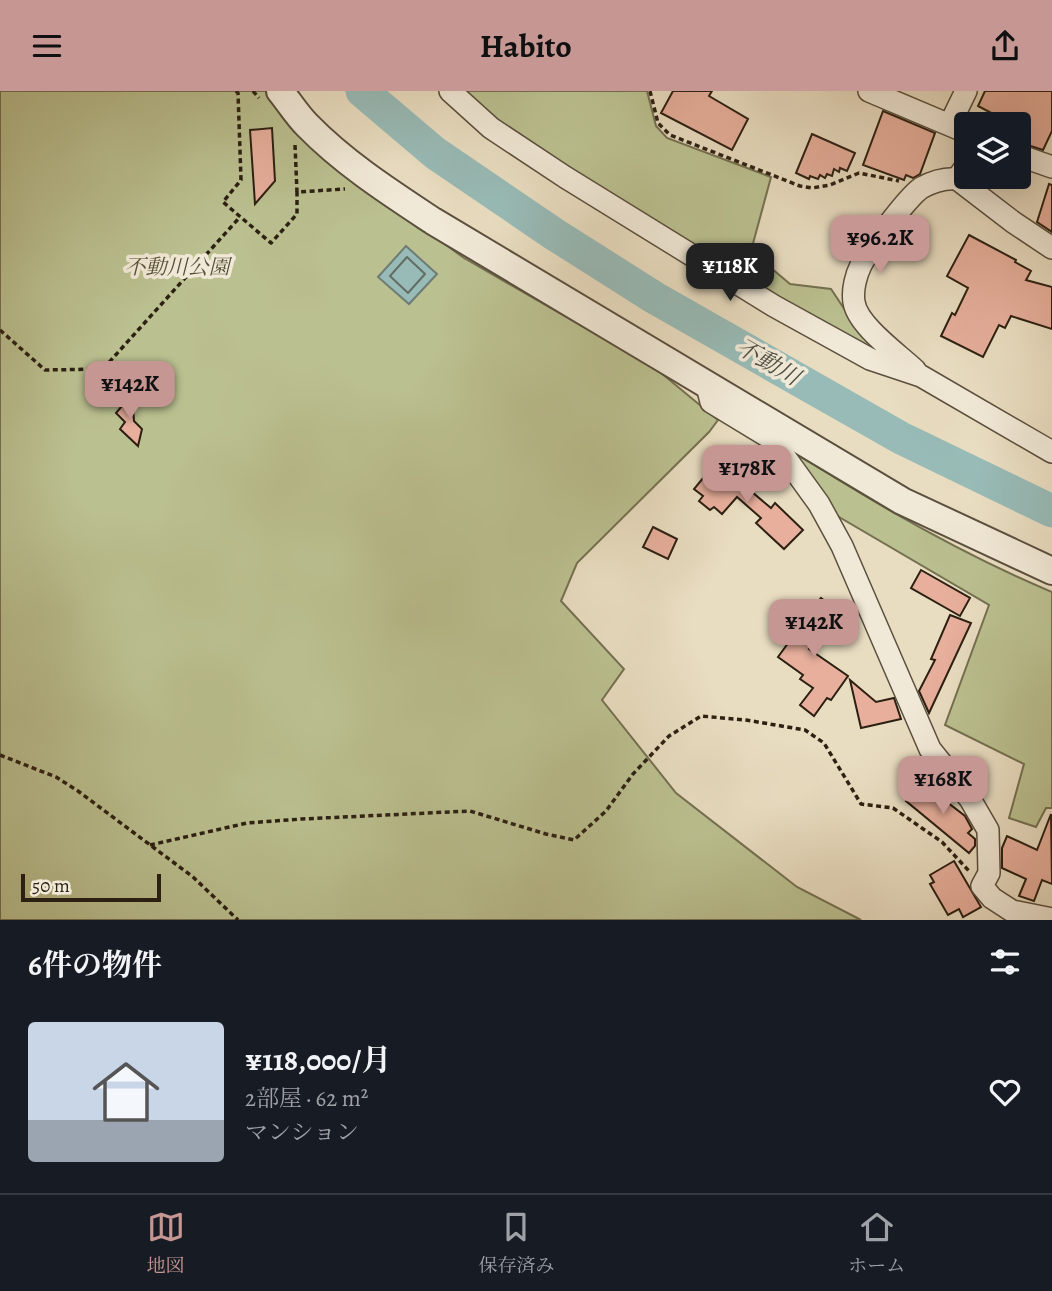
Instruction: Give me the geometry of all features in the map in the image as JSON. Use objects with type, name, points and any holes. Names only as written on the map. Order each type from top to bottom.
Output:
[{"type":"street","points":[[450,91],[491,128],[774,306],[870,359],[921,376],[1052,452]]},
{"type":"street","points":[[869,91],[954,126]]},
{"type":"street","points":[[961,112],[966,91]]},
{"type":"street","points":[[272,98],[379,186],[433,221],[902,501],[1052,571]]},
{"type":"street","points":[[1031,160],[1052,167]]},
{"type":"street","points":[[921,376],[864,323],[854,304],[857,275],[866,256],[914,194],[924,187],[954,176]]},
{"type":"street","points":[[979,189],[1013,222],[1052,248]]},
{"type":"street","points":[[707,386],[711,402],[772,439],[819,504],[842,546],[930,749],[970,799],[988,830],[989,873],[982,886],[992,898],[1012,911],[1052,919]]},
{"type":"path","points":[[236,91],[241,180],[223,202],[271,243],[297,214],[295,139]]},
{"type":"path","points":[[254,91],[272,98]]},
{"type":"path","points":[[650,91],[658,123],[670,135],[772,176],[812,188],[830,185],[859,173],[924,187]]},
{"type":"path","points":[[296,192],[379,186]]},
{"type":"path","points":[[0,330],[45,370],[103,369],[240,217]]},
{"type":"path","points":[[150,845],[247,824],[302,818],[470,811],[573,840],[606,811],[633,774],[669,736],[701,716],[805,730],[824,743],[861,804],[892,808],[942,842],[982,886]]},
{"type":"path","points":[[0,755],[56,777],[78,791],[193,877],[238,920]]},
{"type":"green space","name":"不動川公園","points":[[0,91],[268,91],[333,163],[464,258],[655,368],[718,420],[577,563],[561,601],[624,669],[602,700],[676,793],[797,887],[861,920],[0,920]]},
{"type":"green space","points":[[462,91],[647,91],[656,126],[667,138],[771,177],[751,251],[790,284],[831,289],[849,316],[898,357],[873,351],[779,298],[569,170],[496,121]]},
{"type":"green space","points":[[788,448],[917,526],[983,561],[1052,592],[1052,808],[1046,808],[1036,827],[1009,818],[1024,764],[945,725],[989,605],[834,514]]},
{"type":"water","points":[[406,246],[437,274],[409,304],[378,277]]},
{"type":"building","points":[[673,91],[712,91],[709,96],[748,119],[732,150],[661,113]]},
{"type":"building","points":[[985,91],[1052,91],[1052,131],[1043,150],[1031,146],[1031,112],[989,112],[978,106]]},
{"type":"building","points":[[883,111],[935,133],[920,174],[913,178],[906,175],[904,180],[863,165]]},
{"type":"building","points":[[272,128],[275,181],[255,204],[250,130]]},
{"type":"building","points":[[812,134],[855,153],[847,171],[840,168],[839,172],[834,169],[832,176],[827,174],[825,178],[820,175],[818,179],[810,176],[809,179],[796,173]]},
{"type":"building","points":[[1049,184],[1052,185],[1052,232],[1037,222]]},
{"type":"building","points":[[969,235],[1031,271],[1026,280],[1052,287],[1052,329],[1011,316],[1005,328],[999,325],[983,357],[941,336],[968,288],[947,276]]},
{"type":"building","points":[[132,394],[134,421],[142,429],[138,446],[120,429],[125,422],[116,413]]},
{"type":"building","points":[[722,467],[726,471],[730,467],[738,473],[750,483],[746,487],[771,508],[775,503],[803,530],[784,549],[756,523],[761,518],[737,497],[722,514],[714,507],[710,510],[699,501],[703,496],[694,489],[704,477],[709,481]]},
{"type":"building","points":[[653,527],[677,539],[668,559],[643,547]]},
{"type":"building","points":[[921,570],[970,598],[960,616],[911,588]]},
{"type":"building","points":[[821,598],[837,610],[809,649],[848,676],[831,700],[827,698],[814,716],[800,705],[813,688],[800,679],[803,675],[778,657]]},
{"type":"building","points":[[950,615],[971,623],[929,713],[919,691],[935,660],[931,659]]},
{"type":"building","points":[[850,680],[876,702],[894,698],[901,719],[861,728]]},
{"type":"building","points":[[921,782],[965,816],[972,829],[968,833],[975,839],[975,846],[969,853],[906,801]]},
{"type":"building","points":[[1051,814],[1052,884],[1042,880],[1034,901],[1019,896],[1026,879],[1002,868],[1002,848],[1007,836],[1037,850]]},
{"type":"building","points":[[954,861],[981,907],[963,917],[959,909],[948,915],[930,884],[934,882],[930,875]]},
{"type":"waterway","name":"不動川","points":[[362,91],[435,153],[554,234],[655,298],[901,438],[1052,511]]}]
